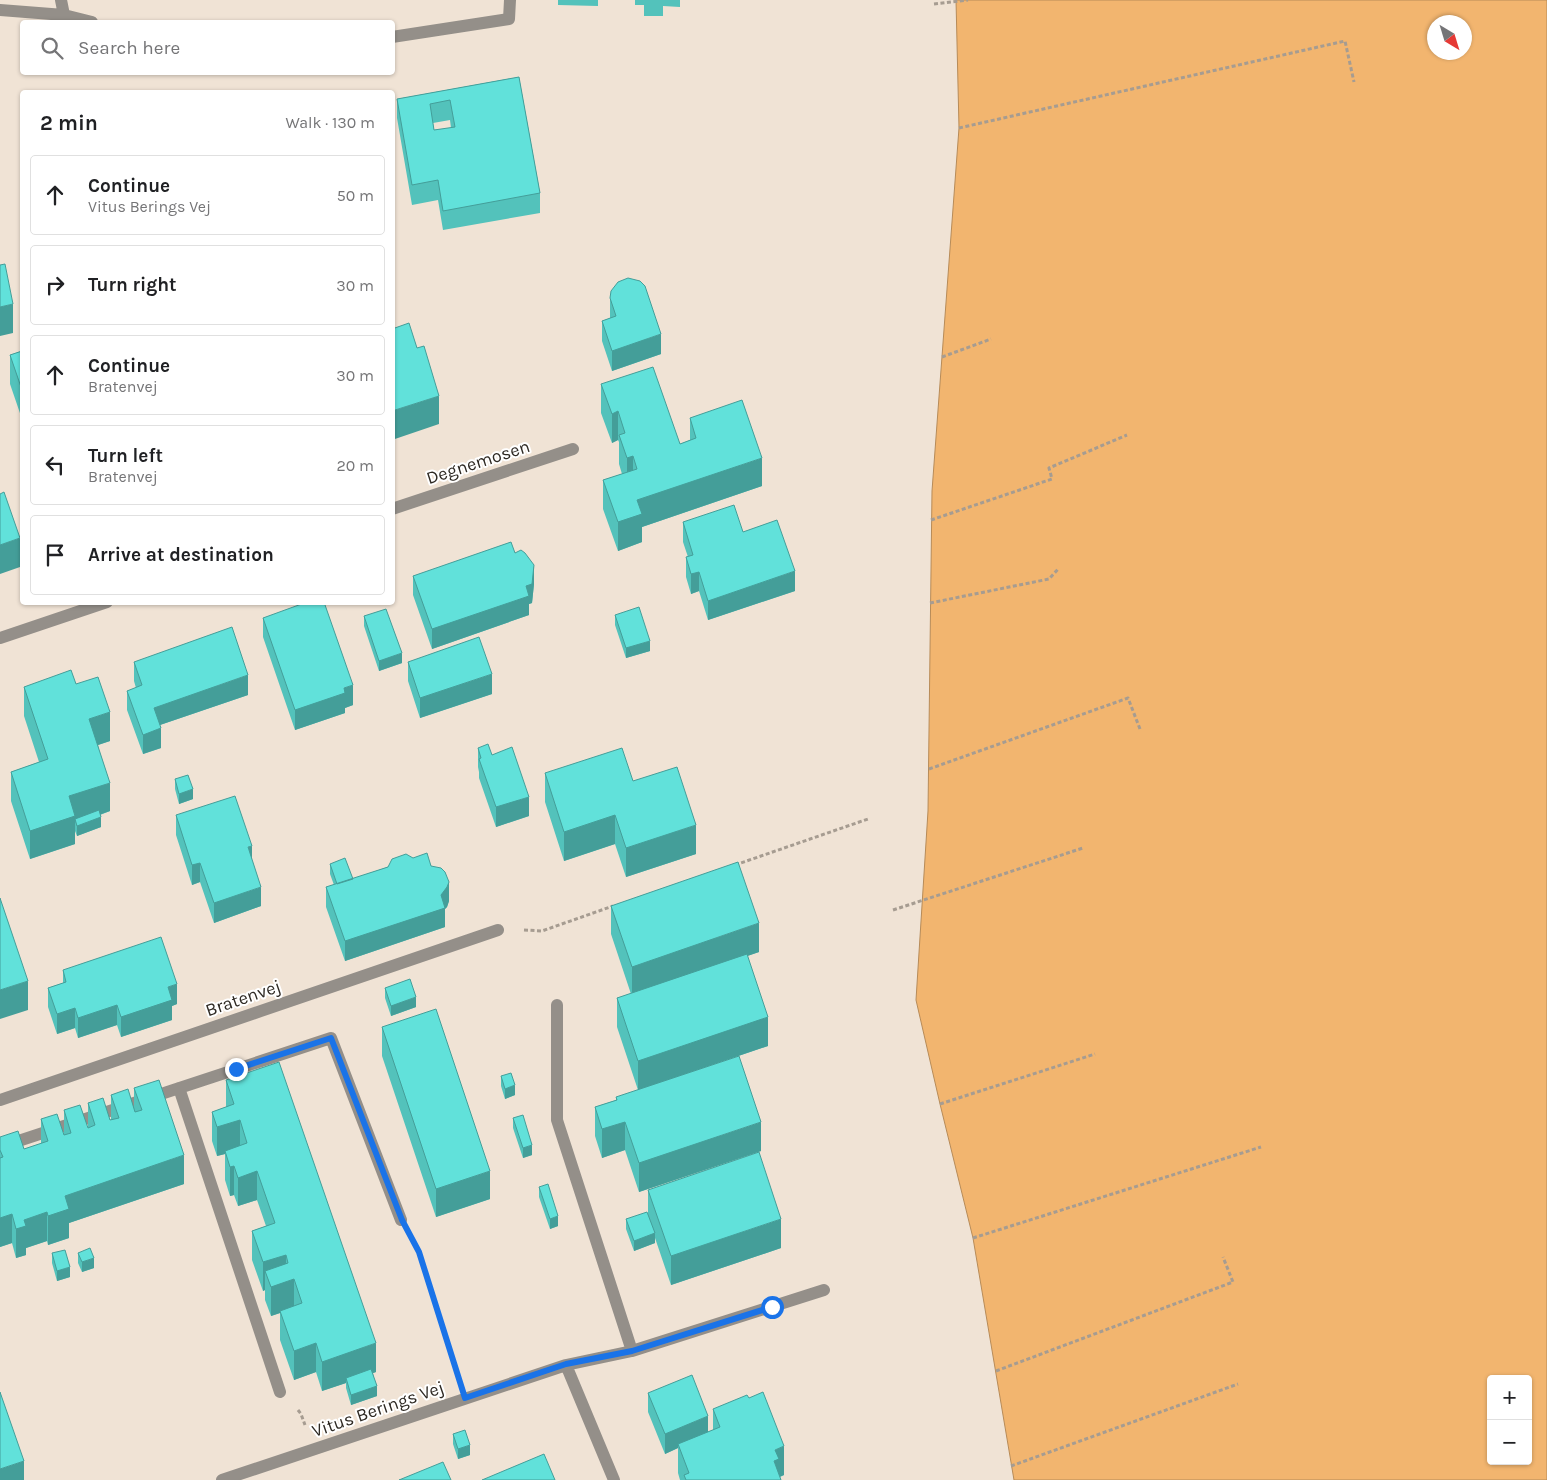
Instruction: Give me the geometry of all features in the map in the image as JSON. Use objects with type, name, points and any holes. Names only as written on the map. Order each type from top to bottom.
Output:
[{"type":"street","points":[[61,0],[64,16]]},
{"type":"street","points":[[395,37],[509,19],[510,0]]},
{"type":"street","points":[[0,10],[64,16],[83,20]]},
{"type":"street","name":"Degnemosen","points":[[395,508],[574,449]]},
{"type":"street","points":[[0,638],[98,605]]},
{"type":"street","name":"Bratenvej","points":[[0,1100],[498,930]]},
{"type":"street","points":[[557,1005],[557,1120],[632,1351]]},
{"type":"street","points":[[0,1147],[331,1038],[402,1220]]},
{"type":"street","points":[[179,1088],[280,1392]]},
{"type":"street","name":"Vitus Berings Vej","points":[[222,1480],[566,1364],[632,1351],[824,1290]]},
{"type":"street","points":[[566,1364],[614,1480]]},
{"type":"path","points":[[934,4],[968,0]]},
{"type":"path","points":[[958,128],[1345,41],[1354,82]]},
{"type":"path","points":[[942,357],[991,339]]},
{"type":"path","points":[[931,520],[1052,479],[1049,468],[1127,435]]},
{"type":"path","points":[[930,603],[1049,579],[1059,568]]},
{"type":"path","points":[[929,770],[1128,698],[1140,729]]},
{"type":"path","points":[[728,867],[868,819]]},
{"type":"path","points":[[893,910],[1082,848]]},
{"type":"path","points":[[498,930],[542,931],[617,905]]},
{"type":"path","points":[[940,1104],[1095,1054]]},
{"type":"path","points":[[973,1238],[1261,1147]]},
{"type":"path","points":[[402,1220],[419,1252],[465,1398]]},
{"type":"path","points":[[996,1371],[1233,1282],[1223,1257]]},
{"type":"path","points":[[1012,1466],[1238,1384]]},
{"type":"path","points":[[280,1392],[302,1414],[312,1450]]},
{"type":"shaded area","points":[[956,0],[1547,0],[1547,1480],[1014,1480],[973,1238],[916,1000],[928,811],[932,491],[959,128]]},
{"type":"building","points":[[519,77],[540,193],[443,211],[438,180],[412,185],[397,99]],"holes":[[[450,100],[455,127],[434,130],[430,104]]]},
{"type":"building","points":[[5,264],[13,304],[0,307],[0,265]]},
{"type":"building","points":[[628,278],[640,281],[645,286],[661,334],[612,351],[602,321],[616,316],[610,298],[611,291],[618,282]]},
{"type":"building","points":[[409,323],[417,348],[424,346],[439,396],[395,410],[395,328]]},
{"type":"building","points":[[20,352],[20,384],[10,355]]},
{"type":"building","points":[[653,367],[680,444],[696,438],[690,418],[742,400],[762,458],[637,500],[642,514],[618,522],[603,480],[637,469],[633,456],[627,458],[619,435],[625,433],[618,411],[612,414],[601,384]]},
{"type":"building","points":[[4,492],[20,538],[0,545],[0,494]]},
{"type":"building","points":[[734,505],[743,532],[777,520],[795,571],[708,601],[699,572],[691,574],[686,557],[693,555],[683,522]]},
{"type":"building","points":[[511,542],[515,553],[521,550],[534,565],[532,584],[526,586],[529,596],[432,629],[413,576]]},
{"type":"building","points":[[299,605],[325,605],[353,685],[344,688],[345,693],[295,710],[263,618]]},
{"type":"building","points":[[639,607],[650,641],[626,648],[615,615]]},
{"type":"building","points":[[386,609],[402,653],[379,661],[364,616]]},
{"type":"building","points":[[232,627],[248,675],[154,708],[161,728],[143,735],[127,691],[142,685],[134,662]]},
{"type":"building","points":[[479,637],[492,674],[420,698],[408,662]]},
{"type":"building","points":[[71,670],[76,684],[98,677],[110,712],[89,719],[110,783],[69,796],[75,816],[30,831],[11,772],[48,759],[24,687]]},
{"type":"building","points":[[488,744],[492,755],[512,747],[529,797],[496,807],[479,759],[481,758],[478,748]]},
{"type":"building","points":[[622,748],[633,781],[677,767],[696,825],[626,848],[615,815],[564,832],[545,773]]},
{"type":"building","points":[[188,775],[193,789],[179,794],[175,779]]},
{"type":"building","points":[[235,796],[252,846],[248,847],[261,887],[214,903],[200,863],[192,865],[176,815]]},
{"type":"building","points":[[99,810],[101,817],[77,826],[75,819]]},
{"type":"building","points":[[427,853],[431,866],[441,868],[449,882],[441,895],[445,908],[345,941],[326,887],[388,867],[392,859],[406,854],[413,858]]},
{"type":"building","points":[[345,858],[353,879],[337,884],[330,864]]},
{"type":"building","points":[[738,862],[759,923],[632,967],[611,906]]},
{"type":"building","points":[[0,898],[28,981],[0,990]]},
{"type":"building","points":[[161,937],[177,984],[168,987],[172,1000],[121,1017],[117,1005],[78,1018],[75,1008],[57,1014],[48,988],[66,982],[63,970]]},
{"type":"building","points":[[747,954],[768,1017],[638,1061],[617,998]]},
{"type":"building","points":[[410,979],[416,997],[391,1006],[385,988]]},
{"type":"building","points":[[436,1009],[490,1171],[436,1189],[382,1027]]},
{"type":"building","points":[[739,1056],[761,1122],[639,1163],[625,1122],[602,1129],[595,1107],[617,1100],[616,1097]]},
{"type":"building","points":[[279,1062],[376,1343],[322,1362],[316,1343],[294,1351],[280,1311],[302,1303],[294,1279],[271,1287],[265,1271],[288,1263],[286,1255],[263,1262],[252,1231],[275,1223],[257,1171],[238,1178],[234,1166],[230,1167],[225,1151],[247,1143],[240,1120],[217,1127],[212,1112],[234,1104],[226,1080]]},
{"type":"building","points":[[511,1073],[515,1085],[505,1089],[501,1076]]},
{"type":"building","points":[[159,1080],[184,1155],[65,1196],[69,1209],[48,1216],[47,1212],[24,1220],[26,1226],[16,1229],[12,1214],[0,1218],[0,1158],[3,1157],[0,1150],[0,1137],[18,1131],[24,1149],[48,1141],[41,1119],[57,1114],[64,1135],[71,1133],[64,1110],[80,1105],[88,1128],[95,1125],[88,1103],[103,1098],[110,1120],[119,1118],[111,1095],[128,1089],[135,1112],[142,1110],[134,1088]]},
{"type":"building","points":[[523,1115],[532,1145],[523,1148],[513,1118]]},
{"type":"building","points":[[759,1152],[781,1219],[671,1256],[648,1190]]},
{"type":"building","points":[[548,1184],[558,1216],[550,1219],[539,1187]]},
{"type":"building","points":[[647,1212],[655,1233],[634,1241],[626,1219]]},
{"type":"building","points":[[90,1248],[94,1258],[82,1262],[78,1253]]},
{"type":"building","points":[[65,1250],[70,1267],[57,1271],[52,1253]]},
{"type":"building","points":[[371,1369],[377,1386],[351,1395],[346,1378]]},
{"type":"building","points":[[692,1375],[708,1416],[665,1434],[648,1393]]},
{"type":"building","points":[[0,1392],[24,1461],[0,1469]]},
{"type":"building","points":[[763,1392],[784,1446],[775,1450],[779,1459],[774,1461],[781,1480],[686,1480],[684,1475],[689,1473],[678,1444],[720,1427],[713,1409],[747,1395],[749,1398]]},
{"type":"building","points":[[465,1430],[470,1445],[458,1449],[453,1434]]},
{"type":"building","points":[[544,1454],[555,1480],[482,1480]]},
{"type":"building","points":[[443,1462],[451,1480],[399,1480]]},
{"type":"route","points":[[236,1069],[331,1038],[402,1220],[419,1252],[465,1398],[566,1364],[632,1351],[772,1307]]}]
